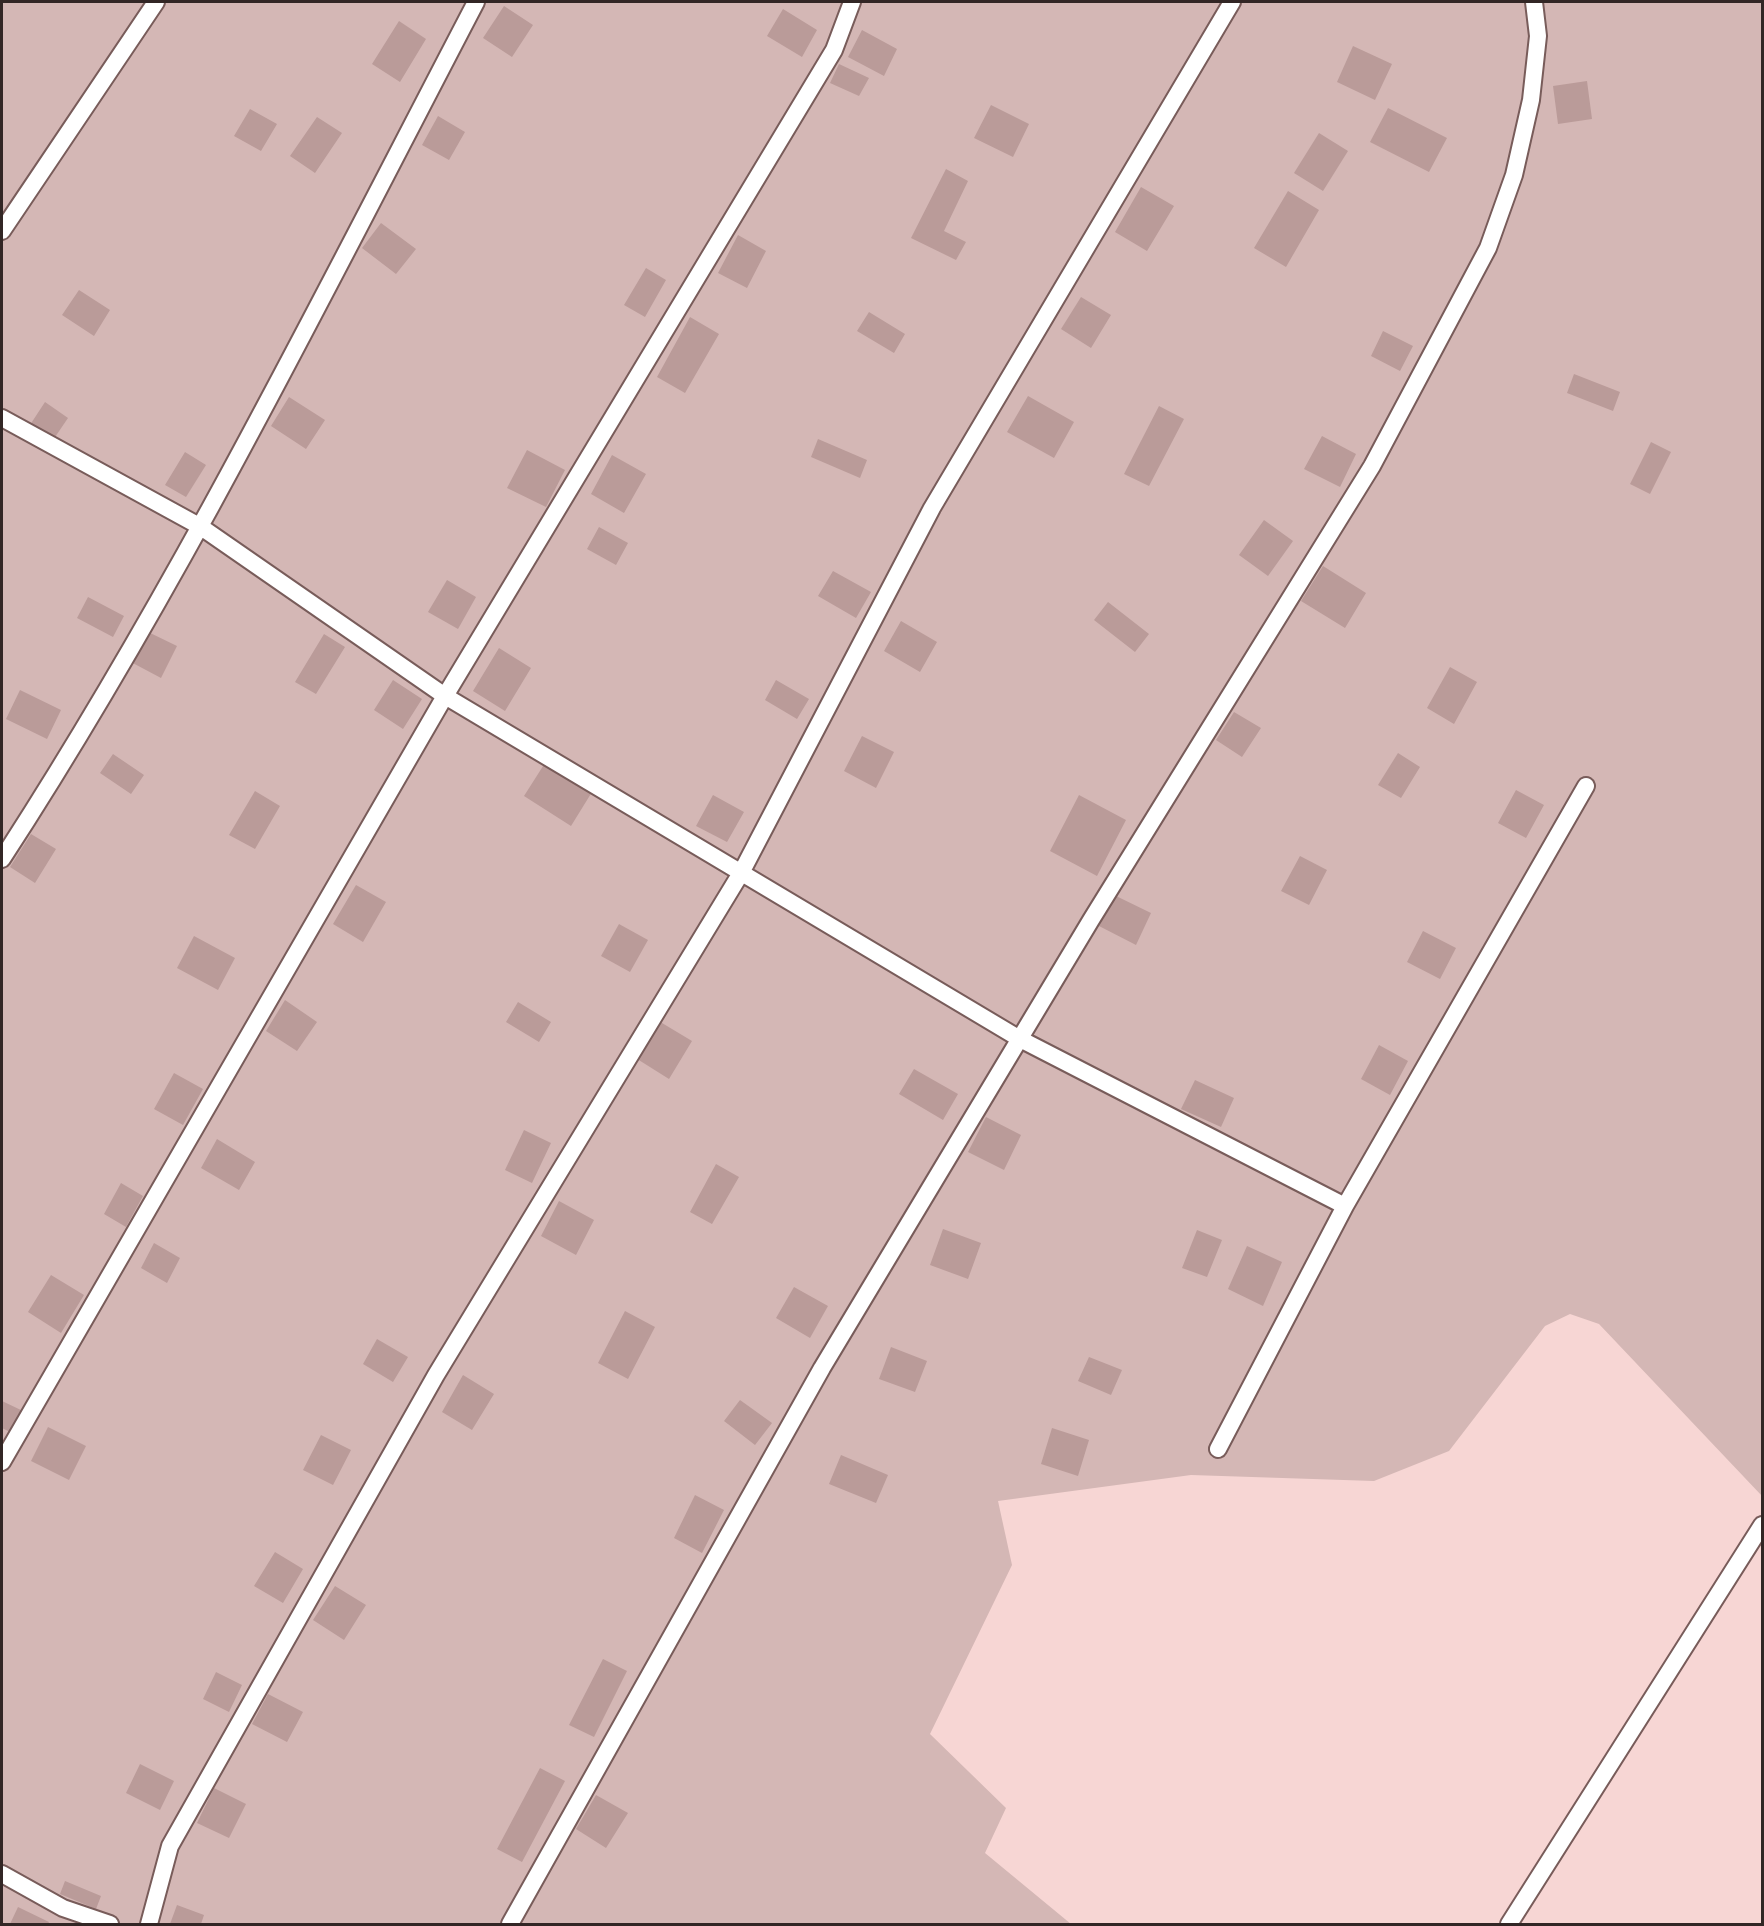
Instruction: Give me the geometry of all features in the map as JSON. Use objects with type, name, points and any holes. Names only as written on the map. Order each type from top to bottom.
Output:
[{"type":"lane","points":[[2,231],[156,2]]},
{"type":"lane","points":[[2,859],[56,775],[201,527],[476,2]]},
{"type":"lane","points":[[2,1462],[445,696],[834,50],[852,2]]},
{"type":"lane","points":[[149,1924],[170,1846],[436,1375],[741,873],[932,508],[1232,2]]},
{"type":"lane","points":[[510,1924],[822,1368],[1020,1039],[1372,466],[1488,248],[1514,175],[1531,100],[1538,36],[1534,2]]},
{"type":"lane","points":[[2,418],[201,527],[445,696],[1020,1039],[1345,1206]]},
{"type":"lane","points":[[1218,1449],[1345,1206],[1586,786]]},
{"type":"lane","points":[[1509,1924],[1762,1525]]},
{"type":"lane","points":[[2,1874],[63,1908],[110,1924]]},
{"type":"shaded area","points":[[2,2],[1762,2],[1762,1496],[1599,1324],[1570,1314],[1545,1326],[1449,1451],[1374,1481],[1191,1475],[998,1501],[1012,1565],[930,1734],[1006,1808],[985,1853],[1071,1924],[2,1924]]},
{"type":"building","points":[[504,6],[533,25],[512,57],[483,38]]},
{"type":"building","points":[[783,9],[817,30],[802,57],[767,36]]},
{"type":"building","points":[[399,21],[426,39],[400,82],[372,64]]},
{"type":"building","points":[[862,30],[897,49],[884,76],[848,57]]},
{"type":"building","points":[[1353,46],[1392,64],[1375,100],[1337,82]]},
{"type":"building","points":[[839,64],[869,78],[859,96],[830,83]]},
{"type":"building","points":[[1587,81],[1592,119],[1558,124],[1553,86]]},
{"type":"building","points":[[991,105],[1029,124],[1013,157],[974,138]]},
{"type":"building","points":[[1388,108],[1447,138],[1429,172],[1370,142]]},
{"type":"building","points":[[250,109],[277,124],[261,151],[234,136]]},
{"type":"building","points":[[438,116],[465,132],[449,160],[422,145]]},
{"type":"building","points":[[317,117],[342,133],[315,173],[290,156]]},
{"type":"building","points":[[1319,133],[1348,151],[1323,191],[1294,173]]},
{"type":"building","points":[[946,169],[968,181],[944,231],[966,242],[956,260],[911,238]]},
{"type":"building","points":[[1141,187],[1174,206],[1147,251],[1115,232]]},
{"type":"building","points":[[1288,191],[1319,210],[1286,267],[1254,248]]},
{"type":"building","points":[[381,223],[416,249],[396,274],[362,248]]},
{"type":"building","points":[[738,235],[766,251],[747,288],[718,273]]},
{"type":"building","points":[[646,268],[666,280],[645,317],[624,305]]},
{"type":"building","points":[[79,290],[110,310],[94,336],[62,315]]},
{"type":"building","points":[[1081,297],[1111,315],[1091,348],[1061,329]]},
{"type":"building","points":[[869,312],[905,334],[894,353],[857,331]]},
{"type":"building","points":[[690,317],[719,334],[685,393],[657,377]]},
{"type":"building","points":[[1383,331],[1413,346],[1400,371],[1371,356]]},
{"type":"building","points":[[1574,374],[1620,392],[1613,411],[1567,393]]},
{"type":"building","points":[[1028,396],[1074,422],[1054,458],[1007,432]]},
{"type":"building","points":[[289,397],[325,420],[306,449],[271,426]]},
{"type":"building","points":[[45,402],[68,418],[51,443],[28,428]]},
{"type":"building","points":[[1159,406],[1184,419],[1149,486],[1124,474]]},
{"type":"building","points":[[1322,436],[1356,454],[1340,487],[1304,469]]},
{"type":"building","points":[[818,439],[867,460],[860,478],[811,457]]},
{"type":"building","points":[[1651,442],[1671,452],[1650,494],[1630,484]]},
{"type":"building","points":[[527,450],[565,470],[546,507],[507,488]]},
{"type":"building","points":[[185,452],[206,465],[186,497],[165,485]]},
{"type":"building","points":[[612,455],[646,474],[624,513],[591,494]]},
{"type":"building","points":[[1264,520],[1293,541],[1268,576],[1239,555]]},
{"type":"building","points":[[599,527],[628,543],[616,565],[587,549]]},
{"type":"building","points":[[1323,566],[1366,593],[1345,628],[1301,601]]},
{"type":"building","points":[[833,571],[871,592],[856,618],[818,596]]},
{"type":"building","points":[[447,580],[476,597],[458,629],[428,612]]},
{"type":"building","points":[[88,597],[124,616],[113,637],[77,618]]},
{"type":"building","points":[[1108,602],[1149,634],[1135,652],[1094,620]]},
{"type":"building","points":[[901,621],[937,642],[920,672],[884,651]]},
{"type":"building","points":[[144,630],[177,646],[161,678],[129,661]]},
{"type":"building","points":[[324,634],[345,647],[316,694],[295,682]]},
{"type":"building","points":[[499,648],[531,668],[505,711],[473,691]]},
{"type":"building","points":[[1450,667],[1477,682],[1454,724],[1427,708]]},
{"type":"building","points":[[393,680],[422,699],[403,729],[374,710]]},
{"type":"building","points":[[776,680],[809,699],[797,719],[765,700]]},
{"type":"building","points":[[20,690],[61,710],[47,739],[6,719]]},
{"type":"building","points":[[1234,712],[1261,728],[1242,757],[1216,740]]},
{"type":"building","points":[[862,736],[894,752],[876,788],[844,771]]},
{"type":"building","points":[[1398,753],[1420,767],[1401,798],[1378,785]]},
{"type":"building","points":[[113,754],[144,775],[131,794],[100,773]]},
{"type":"building","points":[[545,763],[592,792],[571,826],[524,796]]},
{"type":"building","points":[[1516,790],[1544,805],[1526,838],[1498,823]]},
{"type":"building","points":[[255,791],[280,806],[255,849],[229,835]]},
{"type":"building","points":[[713,795],[744,812],[727,842],[696,826]]},
{"type":"building","points":[[1079,795],[1126,820],[1097,876],[1050,851]]},
{"type":"building","points":[[31,834],[56,849],[35,883],[10,867]]},
{"type":"building","points":[[1300,856],[1327,870],[1309,905],[1281,891]]},
{"type":"building","points":[[356,885],[386,902],[363,942],[333,924]]},
{"type":"building","points":[[1114,895],[1151,913],[1136,945],[1099,926]]},
{"type":"building","points":[[619,924],[648,940],[630,972],[601,956]]},
{"type":"building","points":[[1423,931],[1456,948],[1440,979],[1407,962]]},
{"type":"building","points":[[194,936],[235,958],[218,990],[177,968]]},
{"type":"building","points":[[285,1000],[317,1022],[297,1051],[266,1031]]},
{"type":"building","points":[[518,1002],[551,1022],[539,1042],[506,1022]]},
{"type":"building","points":[[657,1020],[692,1041],[669,1079],[634,1057]]},
{"type":"building","points":[[1379,1045],[1408,1061],[1390,1095],[1361,1079]]},
{"type":"building","points":[[914,1069],[958,1094],[943,1120],[899,1094]]},
{"type":"building","points":[[174,1073],[203,1089],[183,1125],[154,1109]]},
{"type":"building","points":[[1195,1080],[1234,1098],[1221,1127],[1181,1109]]},
{"type":"building","points":[[986,1117],[1021,1135],[1004,1170],[968,1152]]},
{"type":"building","points":[[524,1130],[551,1143],[532,1183],[505,1170]]},
{"type":"building","points":[[217,1139],[255,1162],[239,1190],[201,1168]]},
{"type":"building","points":[[716,1164],[739,1177],[712,1224],[690,1212]]},
{"type":"building","points":[[121,1183],[143,1196],[126,1227],[104,1214]]},
{"type":"building","points":[[559,1201],[594,1220],[576,1255],[541,1236]]},
{"type":"building","points":[[943,1229],[981,1243],[968,1279],[930,1265]]},
{"type":"building","points":[[1197,1230],[1222,1240],[1207,1277],[1182,1268]]},
{"type":"building","points":[[154,1243],[180,1258],[167,1283],[141,1268]]},
{"type":"building","points":[[1247,1246],[1282,1262],[1263,1306],[1228,1289]]},
{"type":"building","points":[[51,1275],[84,1295],[61,1333],[28,1312]]},
{"type":"building","points":[[794,1287],[828,1306],[810,1338],[776,1318]]},
{"type":"building","points":[[625,1311],[655,1327],[628,1379],[598,1363]]},
{"type":"building","points":[[377,1339],[408,1357],[393,1382],[363,1364]]},
{"type":"building","points":[[891,1347],[927,1361],[915,1392],[879,1379]]},
{"type":"building","points":[[1089,1357],[1122,1370],[1111,1395],[1078,1381]]},
{"type":"building","points":[[463,1375],[494,1394],[472,1430],[442,1412]]},
{"type":"building","points":[[740,1400],[772,1423],[755,1445],[724,1421]]},
{"type":"building","points":[[2,1401],[23,1411],[12,1433],[2,1428]]},
{"type":"building","points":[[48,1427],[86,1446],[69,1480],[31,1461]]},
{"type":"building","points":[[1052,1428],[1089,1440],[1078,1476],[1041,1464]]},
{"type":"building","points":[[321,1435],[351,1450],[333,1485],[303,1470]]},
{"type":"building","points":[[841,1455],[888,1475],[876,1503],[829,1484]]},
{"type":"building","points":[[695,1495],[724,1510],[702,1553],[674,1538]]},
{"type":"building","points":[[275,1552],[303,1569],[283,1603],[254,1586]]},
{"type":"building","points":[[335,1586],[366,1605],[344,1640],[313,1620]]},
{"type":"building","points":[[603,1659],[627,1671],[594,1737],[569,1725]]},
{"type":"building","points":[[216,1672],[242,1685],[229,1712],[203,1699]]},
{"type":"building","points":[[268,1694],[303,1712],[287,1742],[252,1724]]},
{"type":"building","points":[[140,1764],[174,1781],[160,1810],[126,1793]]},
{"type":"building","points":[[540,1768],[565,1781],[522,1862],[497,1849]]},
{"type":"building","points":[[214,1788],[246,1804],[229,1838],[197,1823]]},
{"type":"building","points":[[596,1795],[628,1813],[606,1848],[576,1829]]},
{"type":"building","points":[[65,1881],[101,1896],[96,1909],[60,1894]]},
{"type":"building","points":[[177,1905],[204,1915],[201,1924],[170,1924]]},
{"type":"building","points":[[18,1907],[49,1922],[48,1924],[10,1924]]}]
